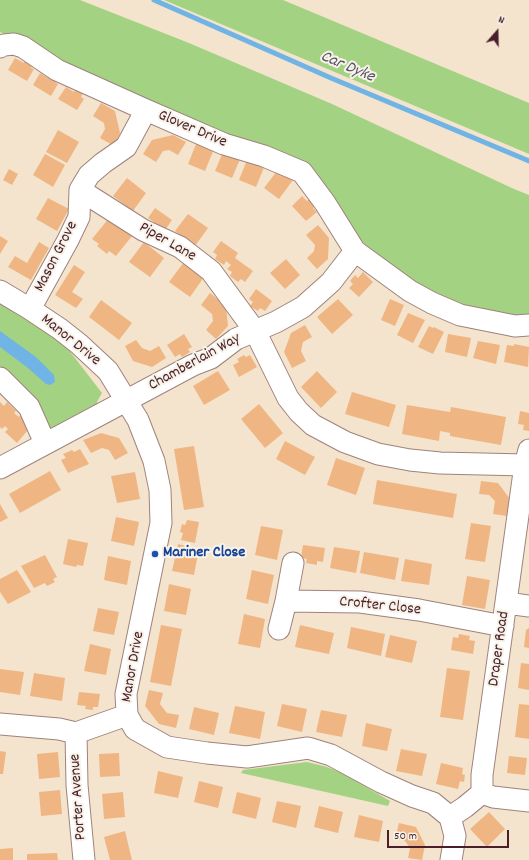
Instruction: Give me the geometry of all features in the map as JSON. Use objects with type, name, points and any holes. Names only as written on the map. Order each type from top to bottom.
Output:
[{"type":"street","name":"Glover Drive","points":[[0,47],[14,44],[23,47],[57,70],[146,110],[224,144],[264,156],[302,172],[325,203],[355,251]]},
{"type":"street","name":"Mason Grove","points":[[30,309],[68,240],[78,217],[80,190],[89,175],[126,147],[146,110]]},
{"type":"street","name":"Piper Lane","points":[[80,190],[143,230],[180,247],[211,270],[255,331]]},
{"type":"street","points":[[355,251],[410,290],[432,303],[460,315],[515,326],[529,325]]},
{"type":"street","name":"Chamberlain Way","points":[[0,468],[192,365],[211,358],[236,339],[276,322],[303,307],[331,282],[355,251]]},
{"type":"street","name":"Manor Drive","points":[[0,291],[30,309],[74,340],[108,371],[138,420],[154,461],[158,477],[161,507],[158,537],[126,694],[127,715],[135,729],[168,747],[208,753],[247,757],[308,748],[331,755],[381,782],[412,796],[433,803],[450,817]]},
{"type":"street","name":"Draper Road","points":[[255,331],[288,398],[299,412],[313,425],[332,436],[378,454],[410,460],[469,464],[527,458],[482,774],[482,793]]},
{"type":"street","points":[[0,378],[29,407],[45,443]]},
{"type":"street","points":[[279,629],[293,563]]},
{"type":"street","name":"Crofter Close","points":[[286,601],[360,602],[419,610],[503,626]]},
{"type":"street","points":[[507,603],[529,606]]},
{"type":"street","points":[[0,724],[59,729],[76,733],[127,715]]},
{"type":"street","name":"Porter Avenue","points":[[76,733],[77,785],[84,860]]},
{"type":"street","points":[[451,860],[455,836],[450,817],[482,793],[493,797],[529,801]]},
{"type":"green space","points":[[0,0],[80,0],[189,43],[332,104],[529,195],[529,322],[475,312],[443,300],[404,278],[358,238],[304,164],[171,115],[0,32]]},
{"type":"green space","points":[[164,0],[283,0],[529,103],[529,154]]},
{"type":"green space","points":[[0,297],[58,336],[102,393],[97,402],[97,407],[46,438],[0,374]]},
{"type":"green space","points":[[307,762],[327,767],[344,774],[390,801],[388,806],[241,773],[243,770]]},
{"type":"water","points":[[0,331],[36,357],[54,375],[55,382],[50,385],[46,384],[0,347]]},
{"type":"building","points":[[15,58],[24,63],[25,60],[33,64],[31,68],[34,69],[27,81],[8,70]]},
{"type":"building","points":[[40,73],[48,78],[50,74],[57,79],[55,82],[58,84],[51,96],[33,85]]},
{"type":"building","points":[[66,87],[74,92],[76,89],[83,93],[81,97],[84,99],[77,110],[58,99]]},
{"type":"building","points":[[101,103],[115,111],[120,133],[114,146],[100,138],[105,129],[104,123],[93,116]]},
{"type":"building","points":[[58,130],[79,142],[67,163],[46,152]]},
{"type":"building","points":[[173,135],[186,142],[178,155],[169,150],[163,151],[156,162],[143,154],[152,140]]},
{"type":"building","points":[[198,139],[214,149],[205,171],[188,164]]},
{"type":"building","points":[[225,147],[241,157],[232,178],[215,171]]},
{"type":"building","points":[[45,154],[65,165],[53,187],[33,175]]},
{"type":"building","points":[[249,155],[265,165],[256,187],[239,180]]},
{"type":"building","points":[[280,167],[293,180],[279,199],[264,188]]},
{"type":"building","points":[[9,169],[18,174],[12,185],[3,180]]},
{"type":"building","points":[[127,178],[146,193],[133,211],[113,196]]},
{"type":"building","points":[[302,196],[307,201],[309,199],[315,206],[313,208],[317,212],[306,221],[292,206]]},
{"type":"building","points":[[48,198],[69,209],[57,231],[36,219]]},
{"type":"building","points":[[155,208],[172,220],[165,230],[151,226],[154,222],[148,218]]},
{"type":"building","points":[[188,214],[208,228],[195,246],[175,231]]},
{"type":"building","points":[[109,218],[132,236],[116,256],[109,251],[107,254],[97,246],[99,244],[92,239]]},
{"type":"building","points":[[318,225],[329,238],[328,259],[317,269],[307,258],[314,251],[315,245],[306,235]]},
{"type":"building","points":[[0,236],[8,241],[0,254]]},
{"type":"building","points":[[221,241],[238,253],[235,258],[253,271],[245,282],[241,279],[238,282],[230,276],[232,272],[227,269],[231,265],[226,261],[224,265],[215,259],[217,255],[213,252]]},
{"type":"building","points":[[39,242],[49,248],[31,280],[8,267],[15,256],[27,263]]},
{"type":"building","points":[[144,242],[164,258],[150,277],[129,262]]},
{"type":"building","points":[[286,259],[300,275],[285,289],[270,273]]},
{"type":"building","points":[[184,262],[204,277],[190,297],[169,282]]},
{"type":"building","points":[[74,265],[85,272],[72,292],[83,299],[76,308],[55,295]]},
{"type":"building","points":[[363,272],[373,282],[359,297],[349,288],[353,284],[350,281],[355,275],[358,278]]},
{"type":"building","points":[[256,289],[272,301],[265,311],[260,308],[258,311],[250,306],[253,302],[249,299]]},
{"type":"building","points":[[210,293],[226,306],[228,326],[216,339],[206,330],[213,321],[212,314],[201,305]]},
{"type":"building","points":[[338,299],[353,315],[332,334],[317,317]]},
{"type":"building","points":[[390,299],[404,305],[395,326],[381,320]]},
{"type":"building","points":[[101,300],[132,323],[119,340],[89,317]]},
{"type":"building","points":[[408,313],[425,320],[413,343],[397,335]]},
{"type":"building","points":[[305,325],[312,337],[303,342],[301,351],[306,361],[292,368],[284,352],[291,333]]},
{"type":"building","points":[[429,326],[444,332],[433,354],[418,347]]},
{"type":"building","points":[[184,334],[192,347],[188,349],[190,352],[182,357],[180,354],[175,357],[167,345]]},
{"type":"building","points":[[448,334],[471,338],[467,357],[445,352]]},
{"type":"building","points":[[136,340],[142,348],[150,351],[159,346],[166,358],[152,367],[133,361],[125,346]]},
{"type":"building","points":[[478,341],[500,345],[496,364],[473,358]]},
{"type":"building","points":[[514,344],[529,347],[528,367],[504,362],[507,345],[514,346]]},
{"type":"building","points":[[244,355],[246,357],[250,355],[257,367],[239,377],[233,365],[239,362],[237,359]]},
{"type":"building","points":[[218,371],[230,390],[204,405],[193,386]]},
{"type":"building","points":[[317,371],[337,392],[321,408],[301,387]]},
{"type":"building","points":[[352,392],[396,405],[389,427],[345,414]]},
{"type":"building","points":[[0,402],[4,406],[7,402],[16,411],[14,413],[19,417],[21,414],[33,424],[17,443],[5,432],[8,429],[5,426],[2,429],[0,427]]},
{"type":"building","points":[[259,404],[283,433],[265,448],[241,419]]},
{"type":"building","points":[[407,405],[450,412],[451,407],[506,417],[501,445],[450,436],[450,433],[440,431],[439,441],[402,434]]},
{"type":"building","points":[[520,411],[529,413],[529,431],[523,430],[524,425],[518,424]]},
{"type":"building","points":[[101,433],[119,438],[128,453],[115,460],[109,450],[102,448],[91,453],[83,440]]},
{"type":"building","points":[[285,441],[315,457],[305,475],[276,459]]},
{"type":"building","points":[[194,446],[204,507],[184,510],[174,449]]},
{"type":"building","points":[[80,449],[89,464],[68,473],[61,460],[66,458],[63,454],[72,450],[74,452]]},
{"type":"building","points":[[336,458],[365,468],[356,495],[327,485]]},
{"type":"building","points":[[50,471],[61,490],[20,513],[9,494]]},
{"type":"building","points":[[135,472],[140,499],[117,503],[111,476]]},
{"type":"building","points":[[377,480],[457,494],[453,518],[373,504]]},
{"type":"building","points":[[481,481],[498,483],[510,499],[507,516],[493,514],[495,501],[489,495],[479,494]]},
{"type":"building","points":[[0,504],[8,518],[0,522]]},
{"type":"building","points":[[116,517],[139,522],[134,546],[111,541]]},
{"type":"building","points":[[187,520],[199,522],[195,543],[181,540],[183,533],[180,532],[182,524],[185,525]]},
{"type":"building","points":[[471,523],[491,526],[485,562],[465,559]]},
{"type":"building","points":[[261,526],[283,530],[277,560],[255,555]]},
{"type":"building","points":[[68,539],[88,543],[83,566],[77,565],[76,567],[63,564]]},
{"type":"building","points":[[178,544],[199,549],[194,575],[172,571]]},
{"type":"building","points":[[303,545],[325,548],[323,562],[317,561],[317,565],[306,563],[307,559],[301,558]]},
{"type":"building","points":[[334,547],[360,551],[356,573],[330,568]]},
{"type":"building","points":[[364,552],[399,558],[395,580],[360,573]]},
{"type":"building","points":[[45,555],[57,577],[53,579],[55,582],[47,586],[45,583],[34,588],[21,566]]},
{"type":"building","points":[[108,556],[131,561],[127,585],[104,580]]},
{"type":"building","points":[[405,559],[432,564],[429,585],[401,581]]},
{"type":"building","points":[[17,570],[31,592],[8,604],[0,592],[0,579]]},
{"type":"building","points":[[252,570],[274,575],[268,604],[246,599]]},
{"type":"building","points":[[467,576],[490,580],[485,609],[462,605]]},
{"type":"building","points":[[169,584],[191,589],[186,615],[164,611]]},
{"type":"building","points":[[98,608],[119,612],[114,635],[93,631]]},
{"type":"building","points":[[244,614],[265,619],[260,648],[238,644]]},
{"type":"building","points":[[161,625],[182,629],[171,686],[150,682]]},
{"type":"building","points":[[300,625],[334,633],[329,654],[295,647]]},
{"type":"building","points":[[351,627],[385,634],[381,656],[347,648]]},
{"type":"building","points":[[529,628],[529,648],[524,647],[526,630]]},
{"type":"building","points":[[459,634],[470,636],[469,640],[475,641],[473,654],[451,650],[453,637],[458,638]]},
{"type":"building","points":[[390,635],[417,641],[412,663],[385,657]]},
{"type":"building","points":[[90,644],[111,649],[106,675],[84,671]]},
{"type":"building","points":[[521,663],[529,664],[529,690],[518,688]]},
{"type":"building","points":[[447,668],[470,671],[463,720],[440,717]]},
{"type":"building","points":[[0,669],[24,672],[20,695],[0,692]]},
{"type":"building","points":[[34,673],[65,678],[62,701],[30,696]]},
{"type":"building","points":[[149,690],[163,693],[160,704],[167,713],[179,715],[176,728],[159,724],[145,706]]},
{"type":"building","points":[[79,692],[100,694],[98,707],[93,707],[93,710],[85,709],[86,706],[77,705]]},
{"type":"building","points":[[282,704],[307,709],[302,732],[277,726]]},
{"type":"building","points":[[519,704],[529,705],[529,739],[515,737]]},
{"type":"building","points":[[235,706],[265,712],[260,739],[229,733]]},
{"type":"building","points":[[194,707],[219,713],[214,735],[189,729]]},
{"type":"building","points":[[321,710],[347,715],[342,737],[316,732]]},
{"type":"building","points":[[366,723],[392,729],[387,751],[362,746]]},
{"type":"building","points":[[401,749],[427,754],[422,776],[396,771]]},
{"type":"building","points":[[0,751],[6,752],[3,774],[0,774]]},
{"type":"building","points":[[58,752],[60,777],[39,779],[37,754]]},
{"type":"building","points":[[119,753],[120,776],[100,777],[99,754]]},
{"type":"building","points":[[509,756],[527,758],[525,775],[507,773]]},
{"type":"building","points":[[441,763],[463,768],[462,774],[465,775],[464,782],[460,781],[458,789],[436,784]]},
{"type":"building","points":[[158,771],[183,777],[178,798],[154,793]]},
{"type":"building","points":[[199,781],[223,787],[218,808],[194,802]]},
{"type":"building","points":[[60,790],[62,814],[41,816],[39,792]]},
{"type":"building","points":[[123,792],[125,817],[104,819],[102,794]]},
{"type":"building","points":[[237,792],[261,798],[256,819],[232,813]]},
{"type":"building","points":[[277,801],[301,806],[296,828],[272,822]]},
{"type":"building","points":[[319,806],[343,812],[338,833],[314,827]]},
{"type":"building","points":[[489,812],[505,829],[487,847],[470,829]]},
{"type":"building","points":[[359,815],[383,821],[379,842],[354,837]]},
{"type":"building","points":[[399,823],[416,827],[425,845],[422,860],[408,858],[410,848],[405,841],[395,838]]},
{"type":"building","points":[[125,831],[132,860],[110,860],[104,837]]},
{"type":"building","points":[[13,848],[13,860],[0,860],[0,849]]},
{"type":"building","points":[[57,853],[58,860],[27,860],[27,854]]},
{"type":"waterway","name":"Car Dyke","points":[[154,0],[331,78],[529,161]]},
{"type":"place","name":"Mariner Close","points":[[155,554]]}]
